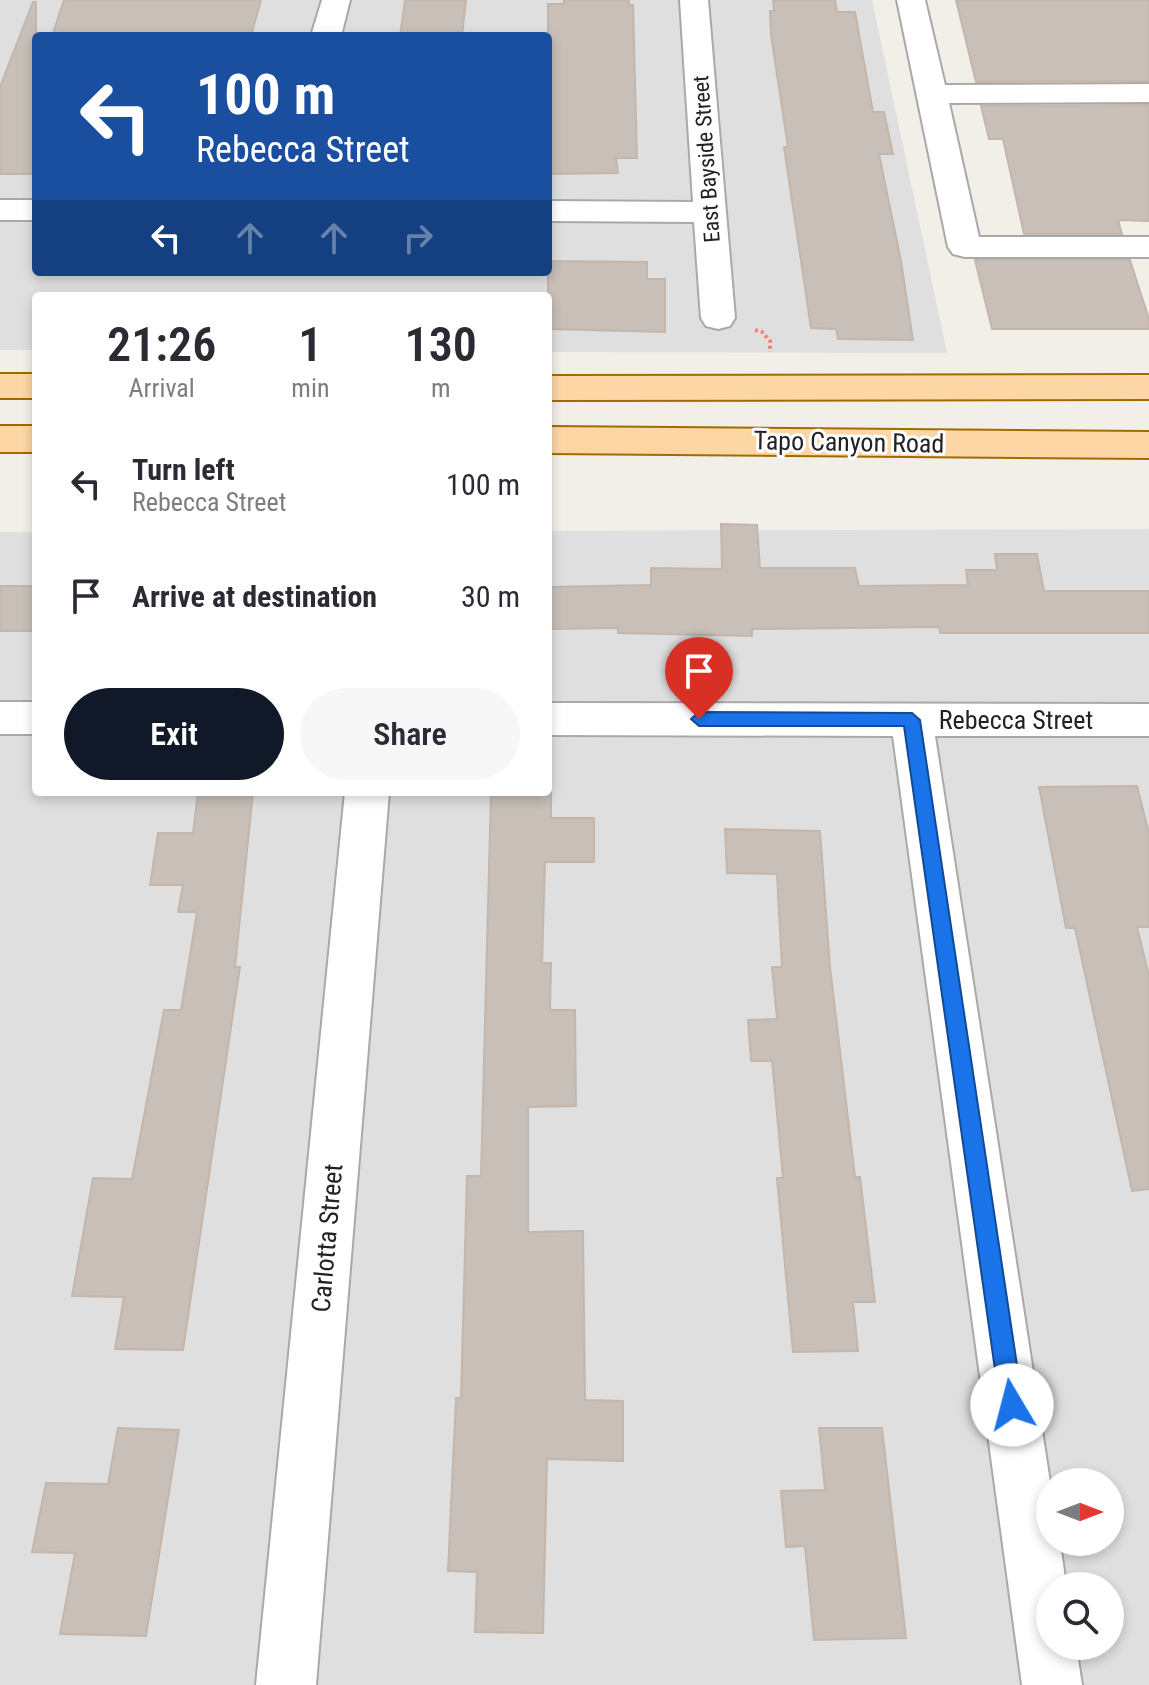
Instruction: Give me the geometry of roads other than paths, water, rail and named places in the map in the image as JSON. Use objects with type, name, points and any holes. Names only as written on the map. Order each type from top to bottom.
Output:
[{"type":"main road","points":[[0,386],[32,386]]},
{"type":"main road","name":"Tapo Canyon Road","points":[[552,388],[1149,387]]},
{"type":"main road","points":[[0,439],[32,439]]},
{"type":"main road","name":"Tapo Canyon Road","points":[[552,440],[1149,445]]},
{"type":"street","points":[[327,32],[336,0]]},
{"type":"street","name":"East Bayside Street","points":[[694,0],[718,318]]},
{"type":"street","points":[[911,0],[965,247],[1149,247]]},
{"type":"street","points":[[931,94],[1149,93]]},
{"type":"street","points":[[0,210],[32,210]]},
{"type":"street","points":[[552,211],[711,212]]},
{"type":"street","points":[[0,718],[32,718]]},
{"type":"street","name":"Rebecca Street","points":[[552,719],[1149,720]]},
{"type":"street","points":[[912,720],[1052,1685]]},
{"type":"street","name":"Carlotta Street","points":[[286,1685],[367,796]]}]
